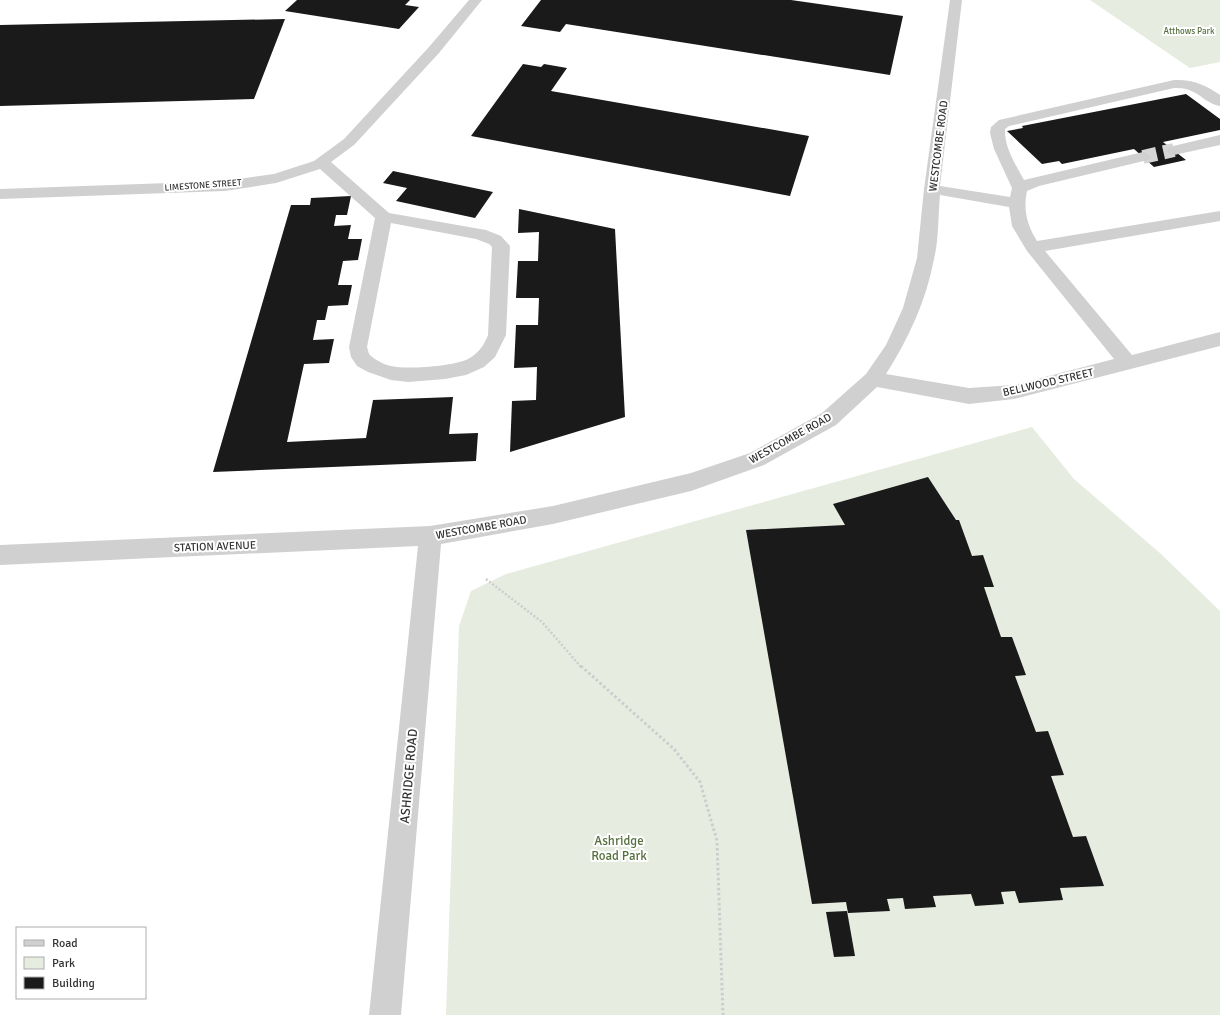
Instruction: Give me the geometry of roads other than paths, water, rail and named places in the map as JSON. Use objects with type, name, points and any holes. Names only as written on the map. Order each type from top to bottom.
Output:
[{"type":"street","name":"LIMESTONE STREET","points":[[0,194],[225,186],[276,178],[322,162],[350,142],[434,50],[476,0]]},
{"type":"street","name":"WESTCOMBE ROAD","points":[[430,536],[552,515],[691,482],[757,459],[829,418],[873,379],[894,347],[912,308],[926,258],[932,189],[956,0]]},
{"type":"street","points":[[1127,362],[1033,247],[1023,231],[1017,218],[1018,195],[996,132],[998,127],[1004,123],[1174,84],[1191,84],[1220,102]]},
{"type":"street","points":[[1174,150],[1220,140]]},
{"type":"street","points":[[932,189],[1018,195],[1034,182],[1143,157]]},
{"type":"street","points":[[322,162],[384,217],[480,234],[495,240],[501,246],[497,335],[494,346],[486,356],[473,365],[456,370],[392,374],[377,368],[362,359],[358,347],[384,217]]},
{"type":"street","points":[[1033,247],[1220,216]]},
{"type":"street","name":"BELLWOOD STREET","points":[[873,379],[969,396],[1014,392],[1220,339]]},
{"type":"street","name":"STATION AVENUE","points":[[0,555],[430,536]]},
{"type":"street","name":"ASHRIDGE ROAD","points":[[385,1015],[430,536]]},
{"type":"tunnel","points":[[1143,157],[1174,150]]},
{"type":"park label","name":"Atthows Park","points":[[1189,31]]},
{"type":"park label","name":"Ashridge Road Park","points":[[619,848]]}]
